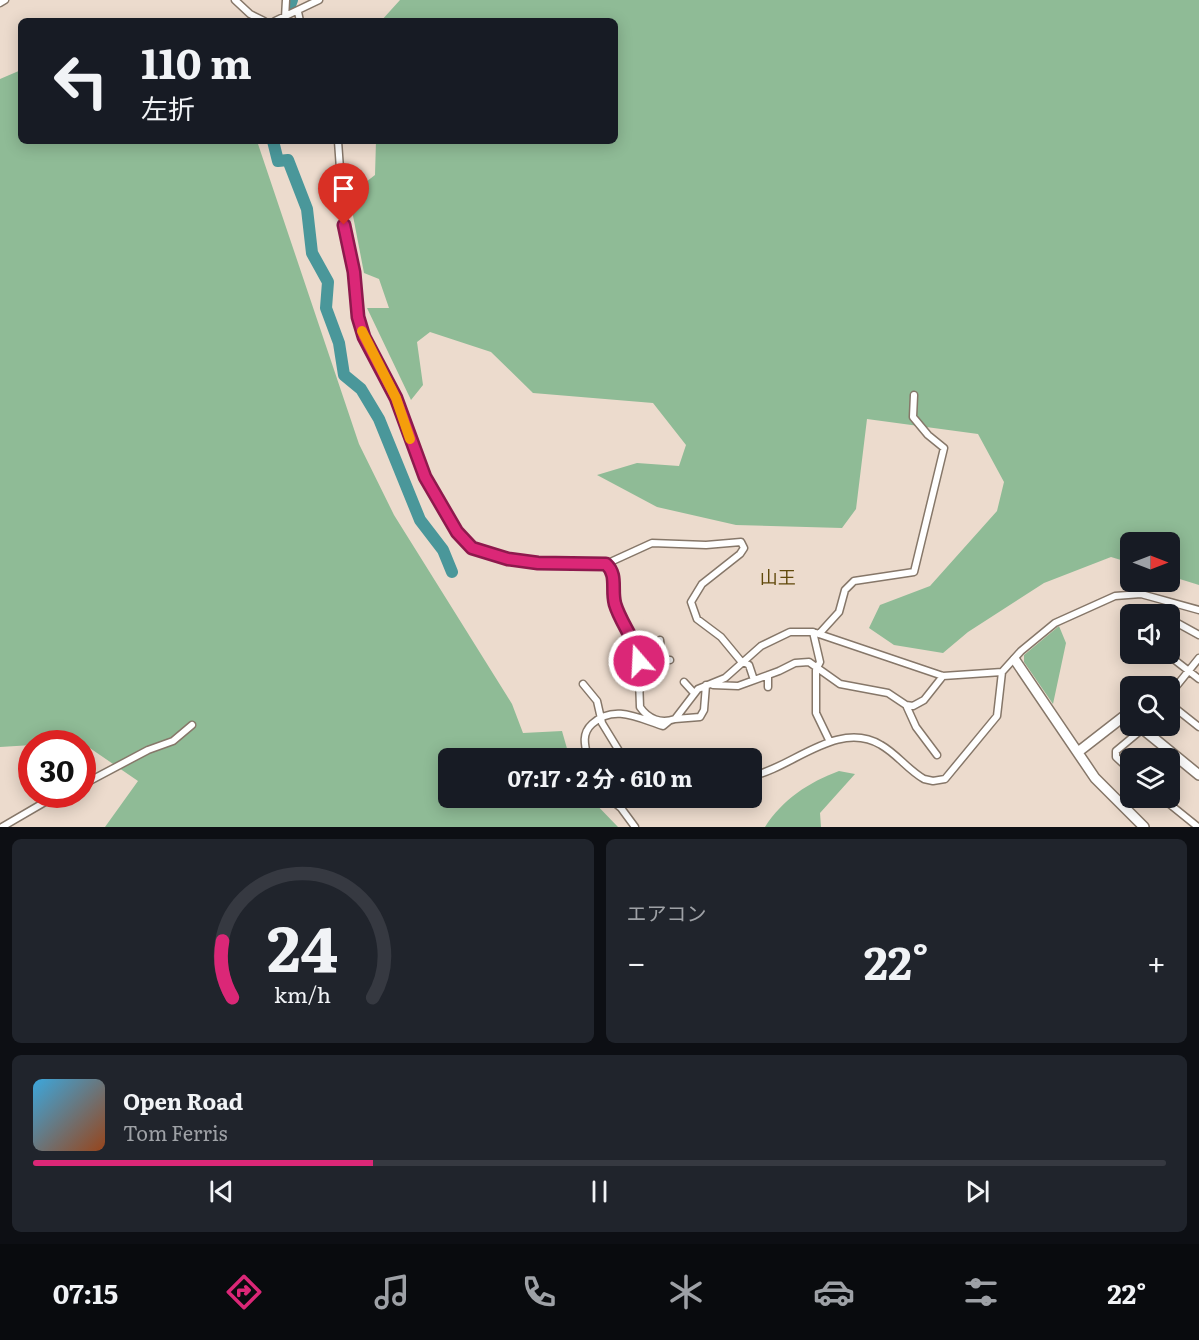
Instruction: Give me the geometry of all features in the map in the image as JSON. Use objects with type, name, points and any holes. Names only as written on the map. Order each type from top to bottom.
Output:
[{"type":"street","points":[[0,3],[5,0]]},
{"type":"street","points":[[236,0],[250,14],[258,18]]},
{"type":"street","points":[[286,0],[285,18],[319,0]]},
{"type":"street","points":[[298,12],[299,18]]},
{"type":"street","points":[[338,144],[344,225],[354,272],[360,325],[396,398],[425,477],[457,532],[472,548],[508,559],[538,563],[606,564],[652,543],[706,545],[741,542],[744,548],[740,554],[702,584],[691,602],[697,619],[721,637],[743,662],[749,665],[754,680]]},
{"type":"street","points":[[816,633],[839,612],[845,590],[854,581],[914,572],[944,448],[927,435],[913,417],[914,395]]},
{"type":"street","points":[[606,564],[614,575],[615,604],[638,651],[640,706],[645,713],[658,721],[700,717],[704,710],[708,684]]},
{"type":"street","points":[[587,748],[585,735],[601,717],[613,712],[663,726],[672,720],[694,693],[708,684],[725,678],[761,646],[798,630],[816,633],[943,676],[1002,672],[1016,660],[1021,651],[1055,623],[1115,596],[1141,594],[1199,610]]},
{"type":"street","points":[[1180,625],[1199,635]]},
{"type":"street","points":[[816,633],[820,662],[814,694],[816,713],[830,742]]},
{"type":"street","points":[[660,640],[662,659]]},
{"type":"street","points":[[1180,682],[1199,658]]},
{"type":"street","points":[[639,661],[670,660]]},
{"type":"street","points":[[1016,660],[1078,753],[1110,795],[1144,827]]},
{"type":"street","points":[[708,684],[738,686],[795,663],[808,662],[840,684],[888,693],[906,705],[916,728],[937,755]]},
{"type":"street","points":[[1180,664],[1199,679]]},
{"type":"street","points":[[762,774],[830,742],[846,739],[871,740],[881,744],[924,779],[933,781],[945,779],[997,716],[1002,672]]},
{"type":"street","points":[[768,675],[768,687]]},
{"type":"street","points":[[906,705],[919,704],[943,676]]},
{"type":"street","points":[[638,685],[650,682]]},
{"type":"street","points":[[684,682],[694,693]]},
{"type":"street","points":[[583,684],[597,701],[601,717],[618,748]]},
{"type":"street","points":[[1180,712],[1199,727]]},
{"type":"street","points":[[1078,753],[1120,719]]},
{"type":"street","points":[[96,778],[148,750],[173,741],[192,725]]},
{"type":"street","points":[[1120,761],[1116,757],[1116,751],[1133,736]]},
{"type":"street","points":[[1154,736],[1199,775]]},
{"type":"street","points":[[2,827],[35,808]]},
{"type":"street","points":[[621,808],[635,827]]},
{"type":"street","points":[[1174,808],[1198,827]]},
{"type":"green space","points":[[400,0],[1199,0],[1199,585],[1180,579],[1180,532],[1120,532],[1120,560],[1111,557],[1044,583],[968,632],[943,653],[894,645],[869,628],[880,605],[930,586],[997,511],[1004,482],[978,434],[867,419],[856,509],[842,528],[736,525],[657,507],[597,475],[637,463],[679,466],[686,445],[653,403],[533,393],[491,352],[430,332],[417,342],[423,385],[411,400],[367,308],[389,308],[379,279],[364,273],[349,195],[375,175],[376,144],[618,144],[618,18],[384,18]]},
{"type":"green space","points":[[18,71],[18,144],[258,144],[359,444],[394,515],[512,704],[523,733],[562,731],[567,748],[438,748],[438,808],[600,808],[618,827],[105,827],[138,781],[96,752],[96,730],[18,730],[18,746],[0,747],[0,79]]},
{"type":"green space","points":[[1059,626],[1066,643],[1053,704],[1024,662],[1024,655]]},
{"type":"green space","points":[[839,771],[855,774],[820,813],[821,827],[765,827],[780,808],[797,793]]},
{"type":"waterway","points":[[288,11],[292,0]]},
{"type":"waterway","points":[[274,144],[278,161],[288,160],[307,209],[312,253],[328,282],[326,308],[339,343],[344,375],[361,389],[379,419],[420,520],[443,550],[452,572]]},
{"type":"slow traffic","points":[[362,331],[396,398],[410,439]]},
{"type":"district","name":"山王","points":[[778,578]]},
{"type":"route","points":[[344,225],[354,272],[358,317],[364,337],[396,398],[425,477],[457,532],[472,548],[508,559],[557,564],[603,562],[606,564],[614,575],[615,604],[638,651],[639,661]]}]
